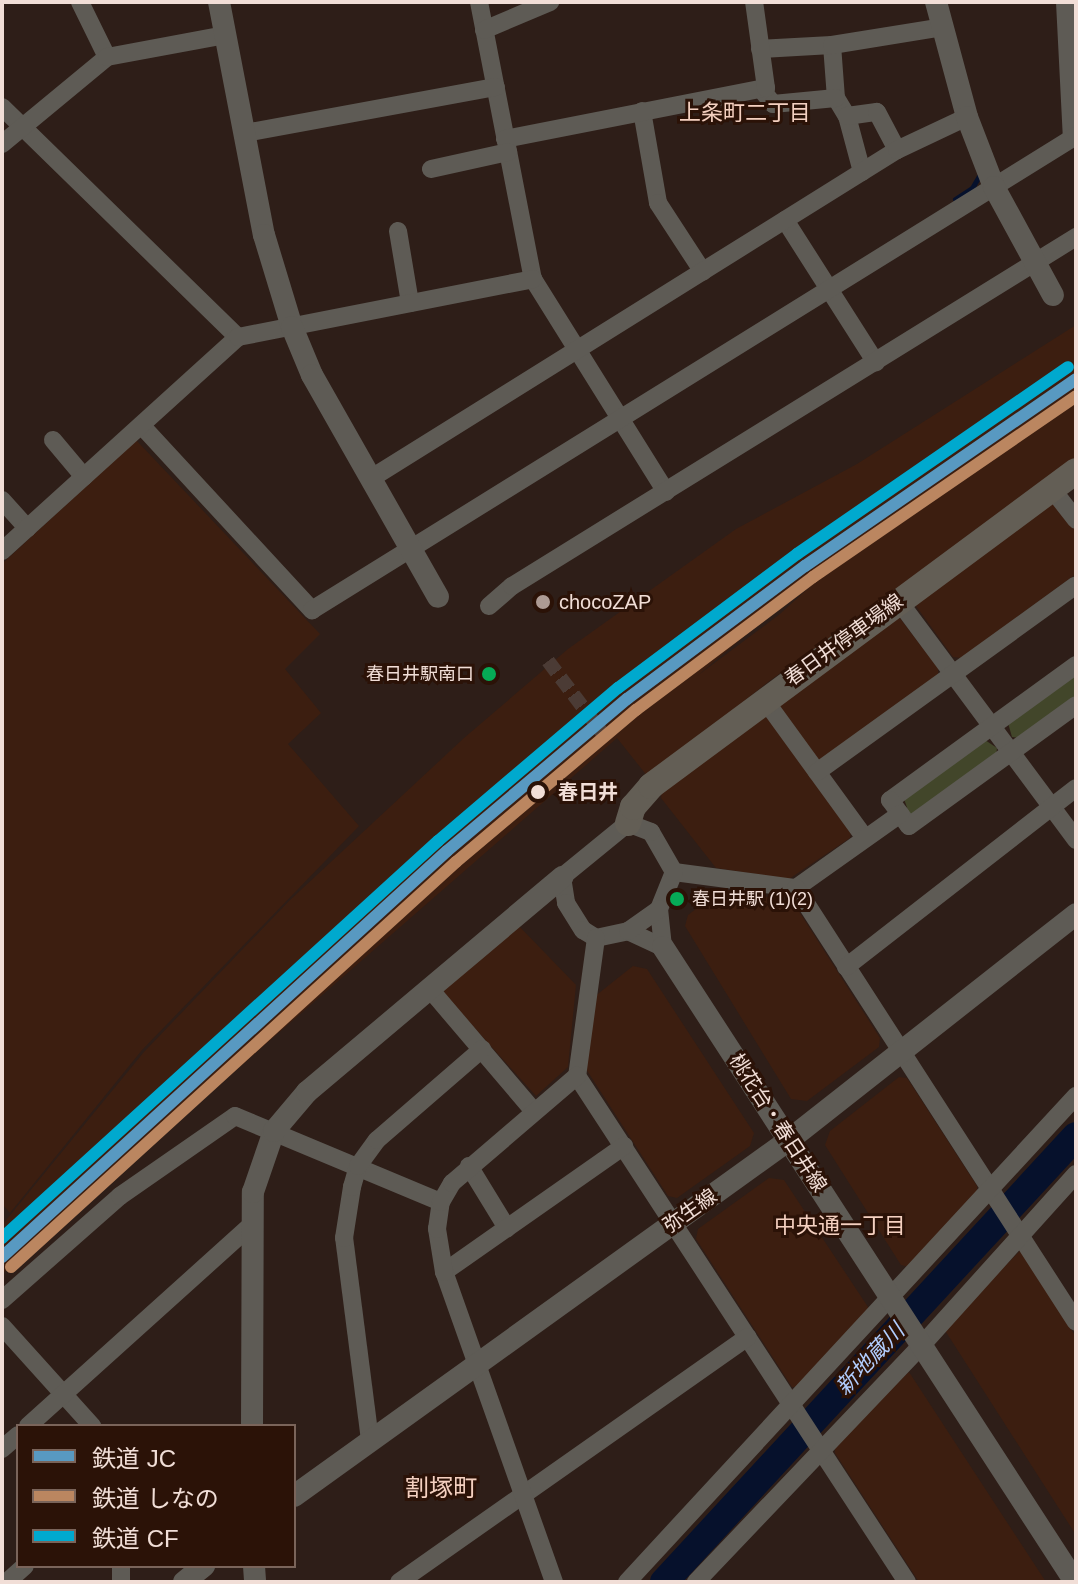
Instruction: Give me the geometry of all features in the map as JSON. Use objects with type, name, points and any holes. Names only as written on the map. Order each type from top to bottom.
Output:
[{"type":"main road","name":"春日井停車場線","points":[[628,823],[642,794],[764,699],[1076,471]]},
{"type":"street","points":[[80,2],[107,57]]},
{"type":"street","points":[[219,2],[264,235],[292,327],[370,479],[438,597]]},
{"type":"street","points":[[479,2],[533,279],[579,348],[666,492]]},
{"type":"street","points":[[484,30],[550,2]]},
{"type":"street","points":[[431,169],[642,111],[766,88],[754,2]]},
{"type":"street","points":[[936,2],[967,117],[994,187],[1053,295]]},
{"type":"street","points":[[142,426],[312,610],[1074,137],[1065,2]]},
{"type":"street","points":[[760,49],[832,45],[943,27]]},
{"type":"street","points":[[2,144],[107,57],[226,35]]},
{"type":"street","points":[[832,45],[836,98],[847,116],[862,172]]},
{"type":"street","points":[[245,133],[496,87]]},
{"type":"street","points":[[761,89],[773,104],[836,98]]},
{"type":"street","points":[[2,107],[238,337]]},
{"type":"street","points":[[642,111],[658,203],[703,272]]},
{"type":"street","points":[[847,116],[877,112],[897,150]]},
{"type":"street","points":[[370,479],[897,150],[967,117]]},
{"type":"street","points":[[785,220],[876,363]]},
{"type":"street","points":[[398,231],[410,303]]},
{"type":"street","points":[[489,606],[512,586],[1076,237]]},
{"type":"street","points":[[2,551],[238,337],[533,279]]},
{"type":"street","points":[[53,440],[84,477]]},
{"type":"street","points":[[1052,489],[1076,520]]},
{"type":"street","points":[[2,500],[27,528]]},
{"type":"street","points":[[817,772],[1076,585]]},
{"type":"street","points":[[898,600],[1076,840]]},
{"type":"street","points":[[1076,665],[890,800],[909,826],[1076,705]]},
{"type":"street","points":[[764,699],[865,838]]},
{"type":"street","points":[[846,967],[1076,788]]},
{"type":"street","points":[[674,872],[796,888],[900,814]]},
{"type":"street","points":[[252,1424],[251,1225],[259,1165],[274,1131],[307,1092],[628,823],[651,832],[674,872]]},
{"type":"street","points":[[663,947],[659,909],[674,872]]},
{"type":"street","points":[[562,877],[566,903],[583,930],[596,938],[628,931],[659,909]]},
{"type":"street","points":[[796,888],[1076,1322]]},
{"type":"street","name":"弥生線","points":[[296,1495],[789,1140],[1076,914]]},
{"type":"street","points":[[628,931],[663,947]]},
{"type":"street","points":[[596,938],[577,1076],[907,1582]]},
{"type":"street","name":"桃花台・春日井線","points":[[663,947],[1075,1582]]},
{"type":"street","points":[[429,988],[533,1110]]},
{"type":"street","points":[[370,1440],[344,1238],[358,1166],[387,1128],[482,1049]]},
{"type":"street","points":[[554,1582],[437,1251],[441,1202],[469,1166],[577,1076]]},
{"type":"street","points":[[627,1582],[794,1408],[891,1298],[992,1193],[1076,1096]]},
{"type":"street","points":[[2,1300],[120,1196],[235,1116],[441,1202]]},
{"type":"street","points":[[444,1272],[624,1146]]},
{"type":"street","points":[[469,1166],[507,1228]]},
{"type":"street","points":[[696,1582],[817,1444],[1015,1229],[1076,1174]]},
{"type":"street","points":[[30,1424],[251,1225]]},
{"type":"street","points":[[2,1326],[90,1424]]},
{"type":"street","points":[[399,1582],[421,1576],[523,1494],[747,1337]]},
{"type":"street","points":[[7,1582],[23,1568]]},
{"type":"street","points":[[184,1582],[202,1568]]},
{"type":"shaded area","points":[[1076,325],[1076,392],[848,549],[697,676],[780,614],[850,550],[1076,400],[1076,460],[768,682],[648,777],[617,738],[2,1274],[2,1225],[144,1052],[289,901],[464,738],[568,649],[736,529],[857,464]]},
{"type":"shaded area","points":[[136,440],[320,634],[285,669],[321,713],[288,744],[359,826],[142,1050],[10,1213],[2,1204],[2,564]]},
{"type":"shaded area","points":[[1048,503],[1056,504],[1076,531],[1076,574],[961,658],[953,657],[916,606],[917,598]]},
{"type":"shaded area","points":[[899,617],[938,668],[938,675],[822,760],[815,758],[778,707]]},
{"type":"shaded area","points":[[766,715],[851,831],[850,838],[789,879],[716,868],[661,798],[662,790]]},
{"type":"shaded area","points":[[722,889],[793,902],[880,1038],[879,1047],[807,1101],[791,1099],[685,926],[688,915]]},
{"type":"shaded area","points":[[517,924],[576,985],[568,1067],[536,1096],[444,994],[444,987]]},
{"type":"shaded area","points":[[633,966],[647,969],[754,1133],[750,1146],[677,1198],[668,1196],[586,1069],[594,997]]},
{"type":"shaded area","points":[[899,1077],[907,1078],[977,1186],[977,1194],[909,1267],[901,1265],[825,1145],[830,1131]]},
{"type":"shaded area","points":[[769,1178],[784,1180],[868,1307],[867,1314],[799,1387],[792,1387],[696,1239],[698,1229]]},
{"type":"shaded area","points":[[1020,1251],[1076,1337],[1076,1535],[946,1332],[946,1325]]},
{"type":"shaded area","points":[[909,1372],[1046,1582],[919,1582],[835,1453],[835,1442]]},
{"type":"green space","points":[[1076,674],[1076,697],[1019,738],[1012,737],[1008,723]]},
{"type":"green space","points":[[985,740],[997,748],[996,756],[913,815],[909,813],[904,799]]},
{"type":"waterway","points":[[955,199],[972,188],[979,176]]},
{"type":"waterway","name":"新地蔵川","points":[[664,1582],[1076,1136]]},
{"type":"tunnel","points":[[548,661],[604,735]]},
{"type":"rail line","name":"CF","points":[[2,1238],[438,841],[618,688],[797,554],[1068,367]]},
{"type":"rail line","name":"JC","points":[[2,1257],[447,851],[627,699],[805,566],[1076,379]]},
{"type":"rail line","name":"しなの","points":[[11,1267],[456,862],[636,710],[813,577],[1076,396]]},
{"type":"place","name":"chocoZAP","points":[[543,602]]},
{"type":"place","name":"春日井駅南口","points":[[489,674]]},
{"type":"place","name":"春日井","points":[[538,792]]},
{"type":"place","name":"春日井駅 (1)(2)","points":[[677,899]]},
{"type":"district","name":"上条町二丁目","points":[[745,113]]},
{"type":"district","name":"中央通一丁目","points":[[840,1226]]},
{"type":"district","name":"割塚町","points":[[441,1488]]}]
